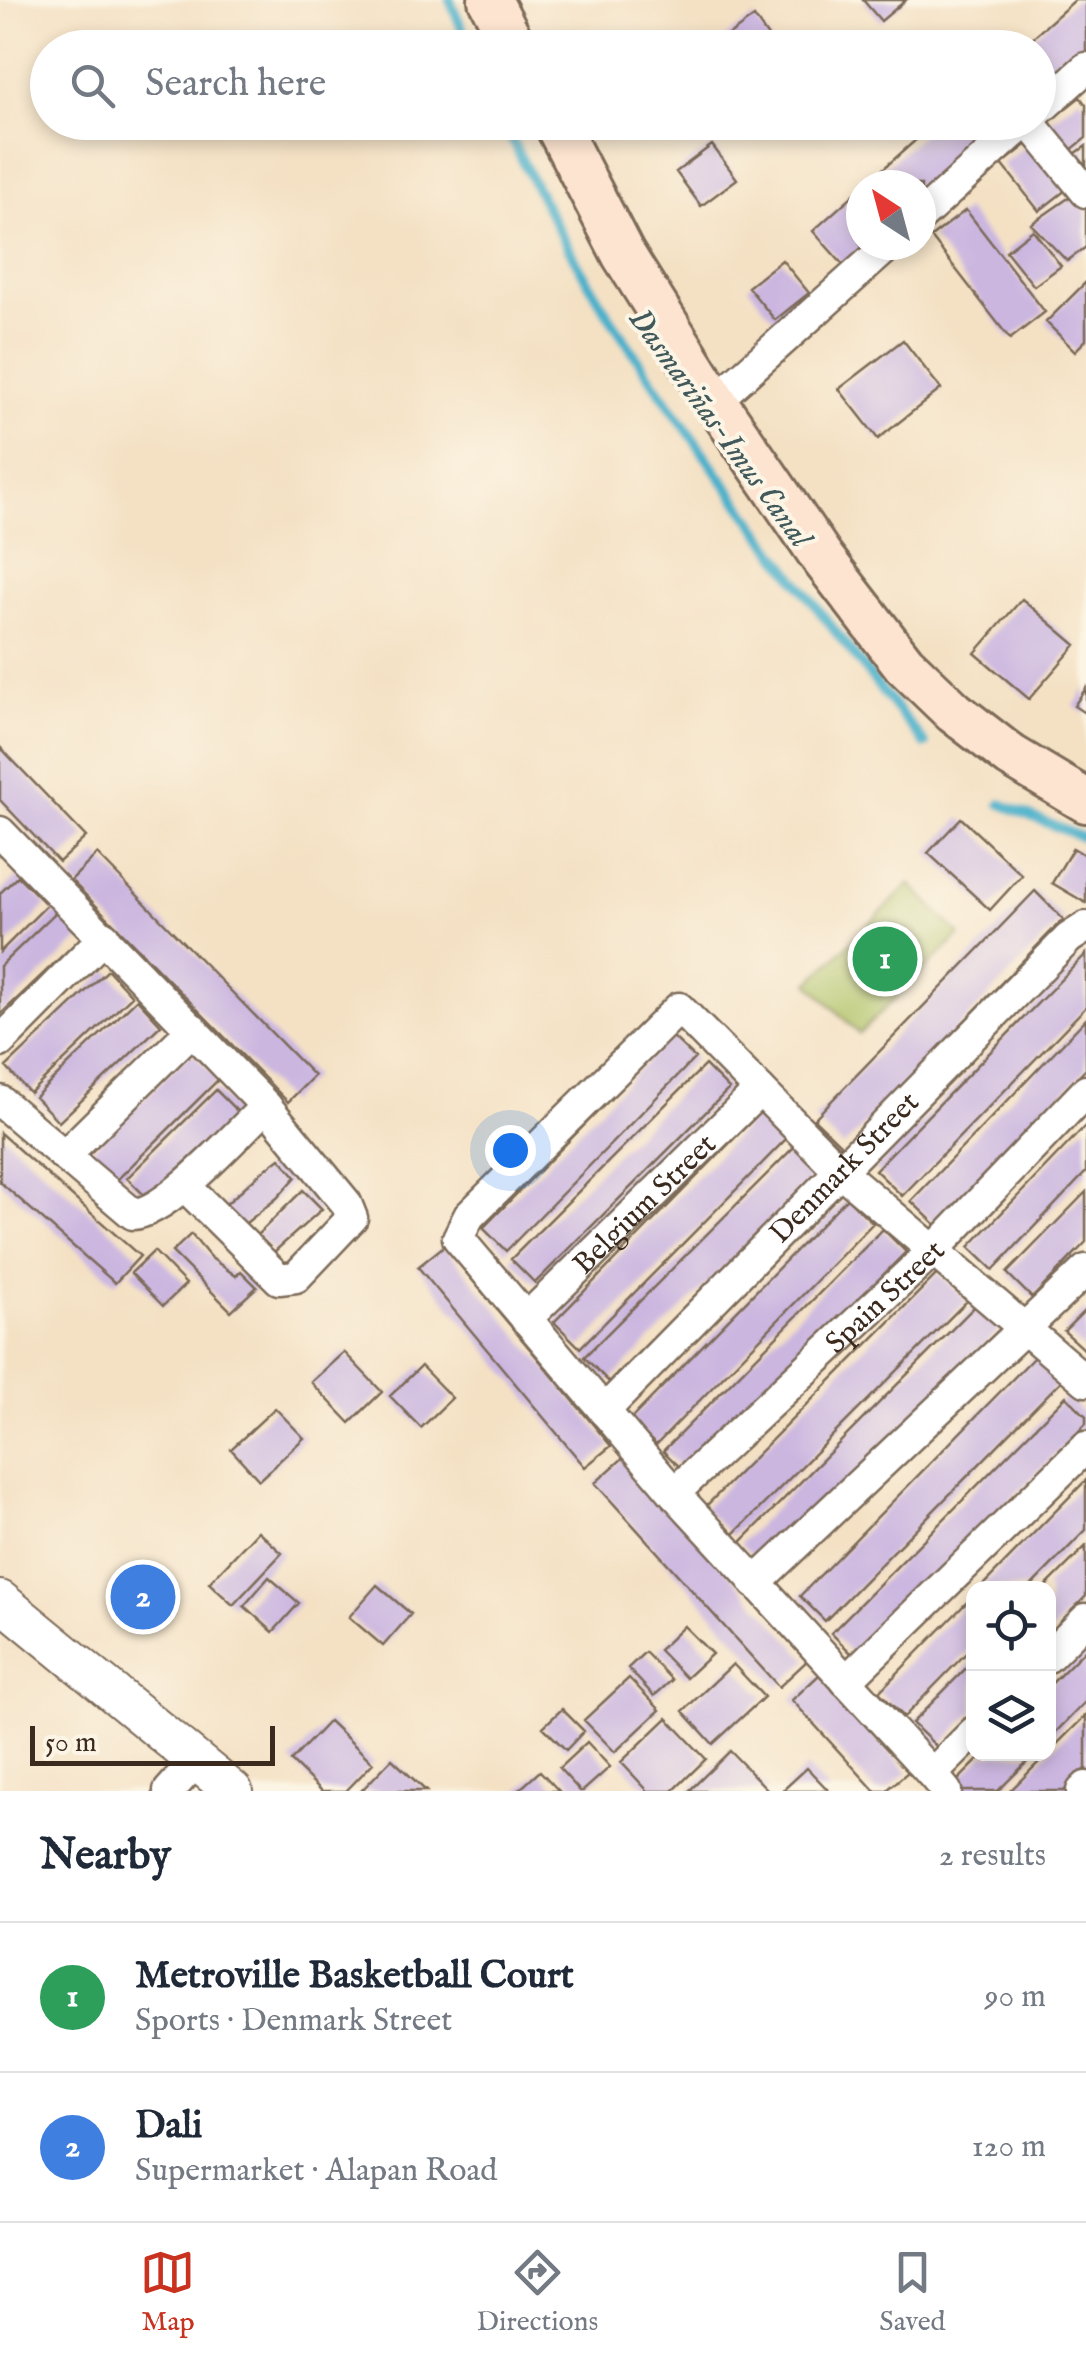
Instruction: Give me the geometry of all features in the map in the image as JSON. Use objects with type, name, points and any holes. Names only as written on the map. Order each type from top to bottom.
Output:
[{"type":"main road","points":[[490,0],[506,30]]},
{"type":"main road","points":[[564,140],[623,254],[715,402],[823,559],[904,664],[954,712],[1011,756],[1085,796]]},
{"type":"street","points":[[1056,94],[1086,68]]},
{"type":"street","points":[[936,203],[1007,140]]},
{"type":"street","points":[[1042,140],[1086,192]]},
{"type":"street","points":[[715,402],[872,260]]},
{"type":"street","points":[[7,853],[104,937],[266,1106],[346,1204],[352,1218],[296,1277],[280,1279],[184,1185]]},
{"type":"street","name":"Denmark Street","points":[[604,1412],[1069,938],[1086,927]]},
{"type":"street","points":[[0,1042],[104,937]]},
{"type":"street","points":[[966,1743],[939,1782],[674,1493],[458,1238],[469,1216],[679,1008],[840,1171],[1086,1381]]},
{"type":"street","points":[[64,1156],[193,1029]]},
{"type":"street","name":"Belgium Street","points":[[526,1319],[760,1090]]},
{"type":"street","name":"Spain Street","points":[[674,1493],[933,1250],[1086,1091]]},
{"type":"street","points":[[0,1101],[133,1214],[145,1214],[184,1185],[266,1106]]},
{"type":"street","points":[[755,1583],[1086,1270]]},
{"type":"street","points":[[846,1681],[1086,1448]]},
{"type":"street","points":[[0,1600],[233,1791]]},
{"type":"street","points":[[1056,1648],[1086,1619]]},
{"type":"street","points":[[169,1791],[196,1761]]},
{"type":"green space","points":[[910,884],[960,935],[859,1034],[809,983]]},
{"type":"building","points":[[863,0],[906,0],[881,21]]},
{"type":"building","points":[[1075,0],[1086,0],[1086,56],[1056,82],[1056,30],[1041,30]]},
{"type":"building","points":[[754,17],[763,30],[736,30]]},
{"type":"building","points":[[1080,97],[1086,105],[1086,138],[1065,155],[1054,140],[1056,116]]},
{"type":"building","points":[[916,140],[989,140],[936,188],[936,170],[882,170]]},
{"type":"building","points":[[1035,140],[1071,186],[1039,211],[1002,164]]},
{"type":"building","points":[[712,145],[737,179],[701,206],[676,172]]},
{"type":"building","points":[[1086,146],[1086,173],[1072,156]]},
{"type":"building","points":[[1080,190],[1086,199],[1086,247],[1067,261],[1031,224]]},
{"type":"building","points":[[846,201],[846,260],[853,260],[845,267],[813,231]]},
{"type":"building","points":[[966,210],[1045,312],[1010,339],[936,243],[936,233]]},
{"type":"building","points":[[1033,230],[1061,266],[1034,286],[1006,251]]},
{"type":"building","points":[[782,260],[809,293],[775,320],[748,287]]},
{"type":"building","points":[[1086,282],[1086,340],[1075,351],[1046,322]]},
{"type":"building","points":[[903,340],[941,389],[878,439],[839,389]]},
{"type":"building","points":[[1022,599],[1076,645],[1029,699],[975,653]]},
{"type":"building","points":[[1086,688],[1086,714],[1074,706]]},
{"type":"building","points":[[0,747],[86,837],[59,862],[0,800]]},
{"type":"building","points":[[961,818],[1022,875],[990,910],[928,853]]},
{"type":"building","points":[[1073,848],[1086,856],[1086,903],[1052,883]]},
{"type":"building","points":[[97,854],[314,1076],[288,1102],[71,880]]},
{"type":"building","points":[[18,876],[47,905],[0,952],[0,893]]},
{"type":"building","points":[[1035,891],[1063,919],[843,1147],[814,1119]]},
{"type":"building","points":[[57,911],[82,937],[0,1015],[0,966]]},
{"type":"building","points":[[1086,954],[1086,1007],[902,1196],[875,1170]]},
{"type":"building","points":[[108,970],[132,996],[30,1093],[6,1067]]},
{"type":"building","points":[[137,999],[161,1025],[59,1122],[35,1097]]},
{"type":"building","points":[[1086,1019],[1086,1069],[936,1225],[911,1201]]},
{"type":"building","points":[[672,1036],[695,1058],[506,1251],[483,1228]]},
{"type":"building","points":[[191,1052],[219,1079],[115,1182],[87,1154]]},
{"type":"building","points":[[705,1065],[729,1089],[535,1283],[511,1259]]},
{"type":"building","points":[[216,1090],[239,1113],[149,1200],[127,1178]]},
{"type":"building","points":[[761,1111],[788,1137],[580,1348],[554,1322]]},
{"type":"building","points":[[1086,1125],[1086,1172],[993,1270],[969,1247]]},
{"type":"building","points":[[0,1133],[140,1256],[115,1283],[0,1182]]},
{"type":"building","points":[[797,1144],[822,1170],[609,1382],[584,1357]]},
{"type":"building","points":[[280,1158],[296,1177],[241,1227],[224,1206]]},
{"type":"building","points":[[303,1190],[322,1209],[274,1252],[257,1235]]},
{"type":"building","points":[[1086,1192],[1086,1242],[1032,1298],[1007,1273]]},
{"type":"building","points":[[847,1198],[873,1223],[656,1445],[630,1420]]},
{"type":"building","points":[[883,1229],[906,1252],[686,1473],[663,1451]]},
{"type":"building","points":[[191,1234],[210,1257],[236,1276],[241,1271],[257,1287],[231,1311],[172,1252]]},
{"type":"building","points":[[444,1246],[611,1446],[585,1467],[418,1267]]},
{"type":"building","points":[[154,1251],[186,1284],[163,1306],[131,1273]]},
{"type":"building","points":[[938,1273],[967,1301],[732,1536],[704,1508]]},
{"type":"building","points":[[977,1304],[1001,1328],[764,1567],[740,1543]]},
{"type":"building","points":[[1086,1309],[1086,1351],[1064,1331]]},
{"type":"building","points":[[1042,1349],[1068,1374],[825,1621],[800,1596]]},
{"type":"building","points":[[344,1352],[382,1392],[350,1423],[311,1382]]},
{"type":"building","points":[[421,1366],[452,1398],[421,1428],[390,1396]]},
{"type":"building","points":[[1066,1396],[1086,1416],[1086,1424],[855,1657],[831,1633]]},
{"type":"building","points":[[275,1408],[304,1438],[259,1480],[231,1449]]},
{"type":"building","points":[[624,1457],[808,1660],[779,1687],[595,1483]]},
{"type":"building","points":[[1086,1480],[1086,1530],[1036,1581],[987,1581]]},
{"type":"building","points":[[258,1531],[282,1553],[233,1605],[209,1583]]},
{"type":"building","points":[[1086,1546],[1086,1596],[1056,1627],[1056,1581],[1051,1581]]},
{"type":"building","points":[[269,1577],[299,1603],[273,1632],[244,1606]]},
{"type":"building","points":[[377,1585],[411,1614],[383,1646],[349,1617]]},
{"type":"building","points":[[966,1603],[966,1653],[904,1717],[879,1692]]},
{"type":"building","points":[[684,1626],[712,1654],[686,1678],[659,1650]]},
{"type":"building","points":[[1086,1649],[1086,1701],[1056,1732],[1056,1679]]},
{"type":"building","points":[[645,1652],[672,1680],[654,1696],[628,1668]]},
{"type":"building","points":[[733,1664],[764,1697],[713,1744],[683,1711]]},
{"type":"building","points":[[966,1668],[966,1719],[938,1748],[912,1723]]},
{"type":"building","points":[[819,1675],[908,1772],[886,1791],[875,1791],[792,1700]]},
{"type":"building","points":[[629,1678],[660,1710],[615,1752],[584,1720]]},
{"type":"building","points":[[562,1709],[584,1731],[566,1750],[543,1727]]},
{"type":"building","points":[[1086,1715],[1086,1769],[1064,1791],[1010,1791],[1040,1761],[1056,1761],[1056,1745]]},
{"type":"building","points":[[667,1718],[706,1759],[673,1791],[648,1791],[621,1762]]},
{"type":"building","points":[[329,1721],[373,1763],[346,1791],[322,1791],[291,1761]]},
{"type":"building","points":[[587,1742],[610,1767],[580,1791],[559,1768]]},
{"type":"building","points":[[730,1751],[765,1791],[689,1791]]},
{"type":"building","points":[[392,1759],[426,1791],[361,1791]]},
{"type":"building","points":[[977,1761],[1028,1761],[998,1791],[959,1791],[953,1785]]},
{"type":"building","points":[[807,1768],[829,1791],[782,1791]]},
{"type":"building","points":[[540,1771],[559,1791],[518,1791]]},
{"type":"waterway","name":"Dasmariñas-Imus Canal","points":[[450,0],[462,30]]},
{"type":"waterway","name":"Dasmariñas-Imus Canal","points":[[512,140],[569,249],[633,352],[784,564],[925,744]]},
{"type":"waterway","name":"Dasmariñas-Imus Canal","points":[[1001,804],[1086,839]]},
{"type":"place","name":"Metroville Basketball Court","points":[[885,959]]},
{"type":"place","name":"Dali","points":[[143,1597]]}]
